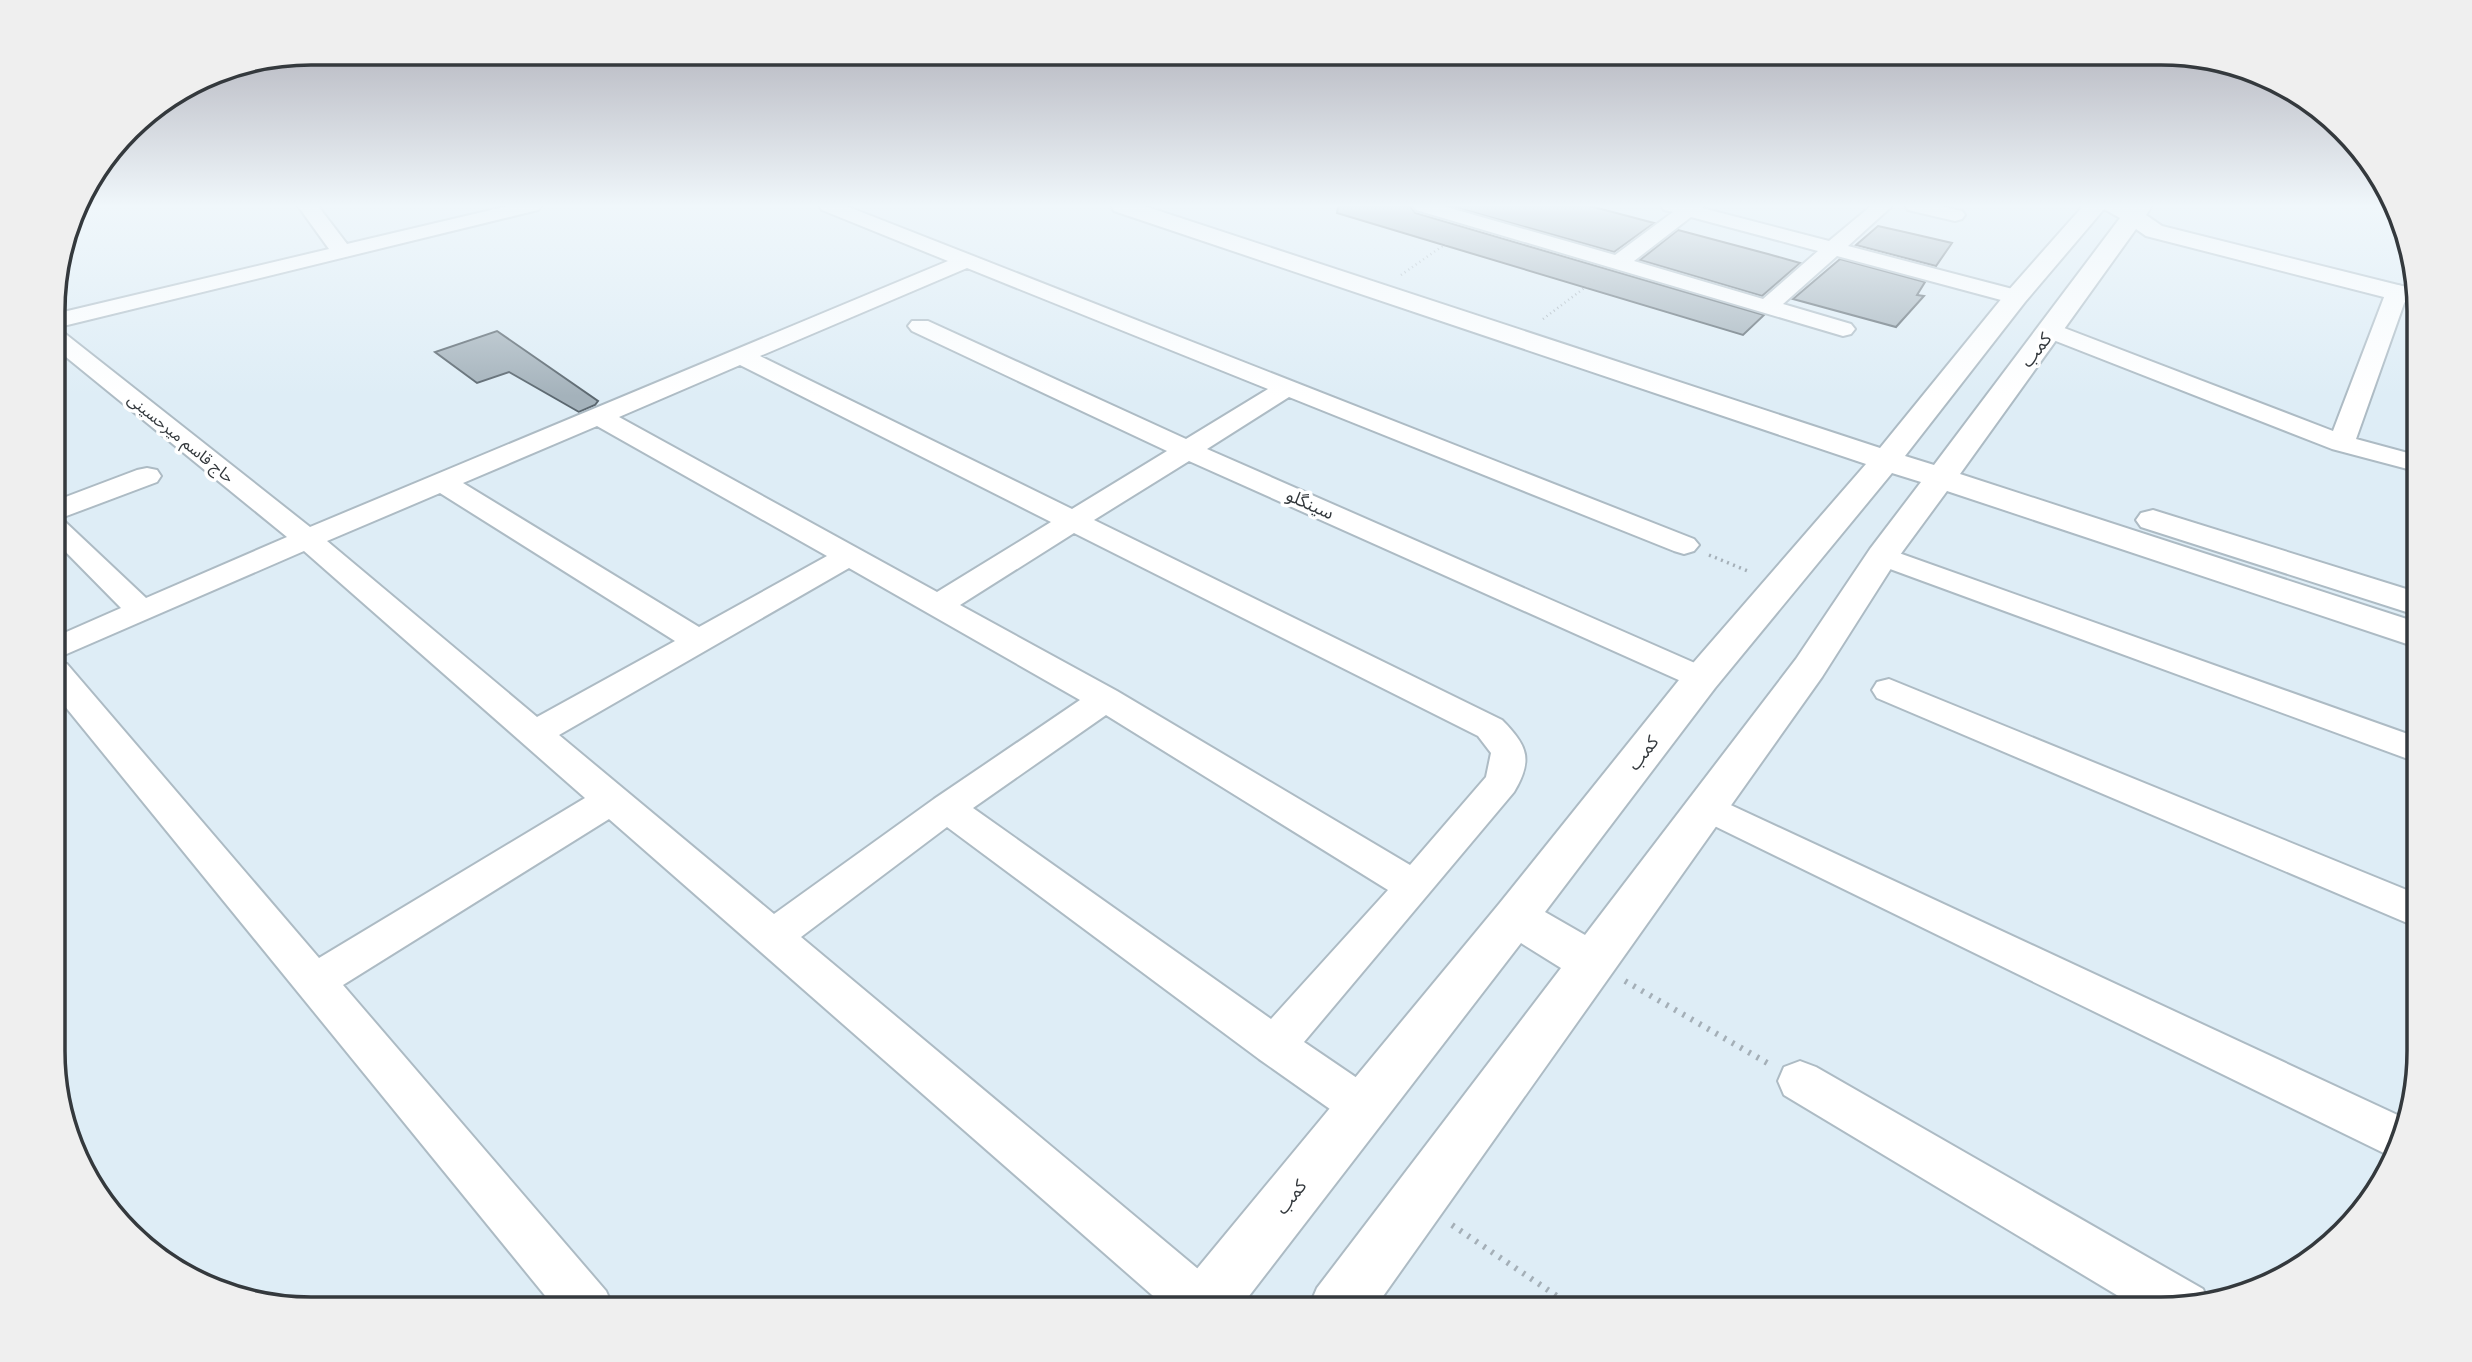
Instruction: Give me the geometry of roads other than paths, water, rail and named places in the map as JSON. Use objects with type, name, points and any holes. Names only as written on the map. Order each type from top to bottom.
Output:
[{"type":"street","points":[[65,319],[269,270]]},
{"type":"street","points":[[65,645],[307,539],[945,270]]},
{"type":"street","points":[[992,270],[1684,545]]},
{"type":"street","points":[[1310,270],[1888,459],[1948,468],[2407,602]]},
{"type":"street","points":[[1379,270],[1539,322],[2407,632]]},
{"type":"street","points":[[1640,270],[1843,329]]},
{"type":"street","points":[[1768,307],[1810,270]]},
{"type":"street","points":[[1914,270],[2016,297]]},
{"type":"street","name":"کمب","points":[[1212,1297],[1701,679],[1888,459],[2040,270]]},
{"type":"street","name":"کمب","points":[[1347,1297],[1809,668],[1882,556],[2051,331],[2090,270]]},
{"type":"street","points":[[2331,270],[2406,291]]},
{"type":"street","points":[[2341,443],[2407,301]]},
{"type":"street","name":"سینگلو","points":[[920,326],[1187,450],[1701,679]]},
{"type":"street","points":[[2051,331],[2341,443],[2407,461]]},
{"type":"street","name":"حاج قاسم میرحسینی","points":[[65,345],[307,539],[1190,1297]]},
{"type":"street","points":[[740,356],[1490,728],[1506,744],[1511,763],[1501,783],[1274,1046]]},
{"type":"street","points":[[940,604],[1289,387]]},
{"type":"street","points":[[599,416],[940,604],[1105,699],[1414,887]]},
{"type":"street","points":[[65,507],[146,476]]},
{"type":"street","points":[[442,482],[698,641]]},
{"type":"street","points":[[65,535],[142,611]]},
{"type":"street","points":[[534,734],[851,555]]},
{"type":"street","points":[[1882,556],[2407,747]]},
{"type":"street","points":[[65,684],[578,1297]]},
{"type":"street","points":[[1889,690],[2407,907]]},
{"type":"street","points":[[772,937],[947,808],[1105,699]]},
{"type":"street","points":[[314,982],[611,800]]},
{"type":"street","points":[[1707,807],[2392,1135]]},
{"type":"street","points":[[947,808],[1274,1046],[1363,1107]]},
{"type":"street","points":[[1515,917],[1591,962]]},
{"type":"street","points":[[1800,1081],[2168,1297]]}]
